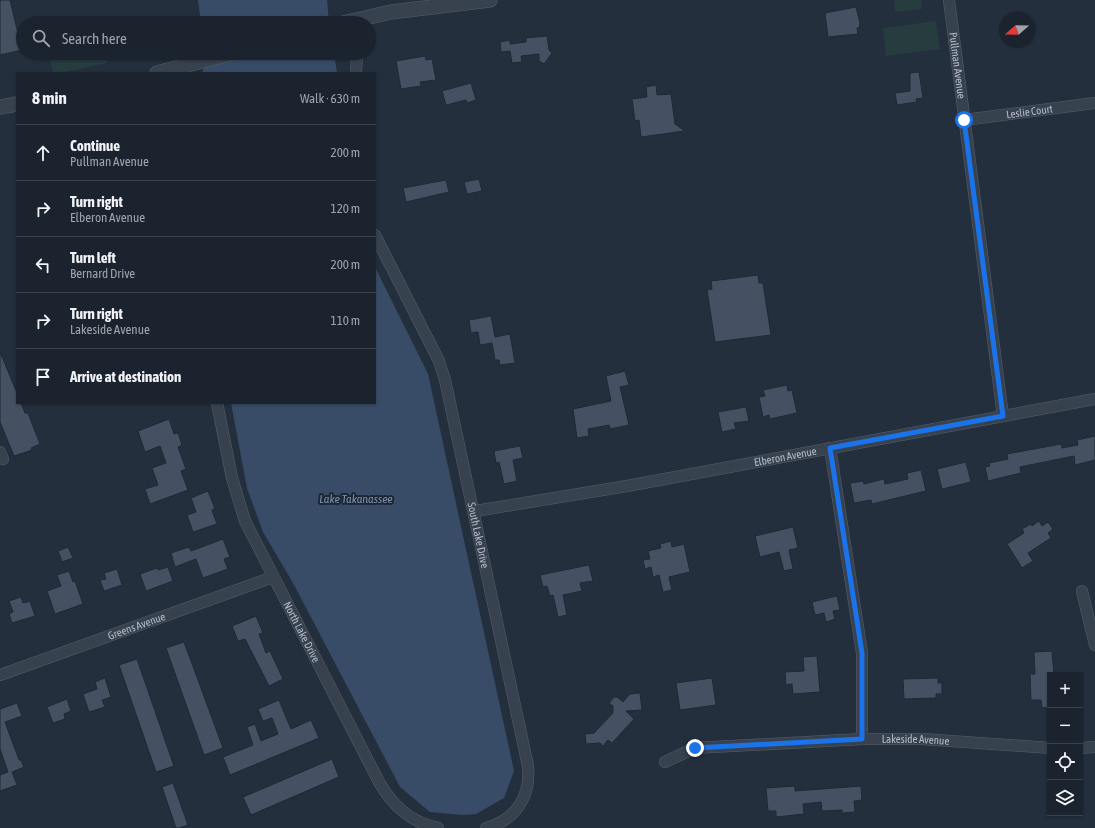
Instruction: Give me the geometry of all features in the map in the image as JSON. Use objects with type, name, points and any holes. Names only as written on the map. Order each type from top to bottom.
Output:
[{"type":"street","points":[[376,16],[391,12],[490,0]]},
{"type":"street","name":"Pullman Avenue","points":[[949,0],[1003,416]]},
{"type":"street","points":[[161,72],[206,60]]},
{"type":"street","points":[[356,72],[357,60]]},
{"type":"street","name":"Leslie Court","points":[[964,120],[1095,103]]},
{"type":"street","points":[[0,108],[16,104]]},
{"type":"street","name":"South Lake Drive","points":[[376,237],[439,361],[445,380],[475,511],[530,778],[526,795],[516,811],[499,823],[486,828]]},
{"type":"street","name":"Elberon Avenue","points":[[475,511],[614,488],[1095,399]]},
{"type":"street","name":"North Lake Drive","points":[[217,404],[240,508],[251,536],[386,794],[410,817],[423,824],[438,828]]},
{"type":"street","points":[[830,448],[862,653],[862,739]]},
{"type":"street","name":"Greens Avenue","points":[[0,675],[273,576]]},
{"type":"street","points":[[1082,591],[1095,645]]},
{"type":"street","name":"Lakeside Avenue","points":[[665,762],[695,748],[862,739],[922,739],[1047,748]]},
{"type":"street","points":[[1083,748],[1095,747]]},
{"type":"green space","points":[[894,0],[921,0],[922,9],[895,12]]},
{"type":"green space","points":[[936,21],[940,49],[886,56],[883,28]]},
{"type":"green space","points":[[50,60],[106,60],[107,63],[66,72],[53,72]]},
{"type":"water","points":[[198,0],[327,0],[328,16],[200,16]]},
{"type":"water","points":[[206,60],[335,60],[337,72],[202,72]]},
{"type":"water","name":"Lake Takanassee","points":[[376,269],[428,374],[514,771],[504,798],[476,814],[463,815],[430,812],[400,787],[293,583],[263,532],[247,488],[231,404],[376,404]]},
{"type":"building","points":[[0,0],[10,0],[16,25],[16,51],[0,55]]},
{"type":"building","points":[[856,7],[860,23],[859,28],[857,28],[858,34],[828,37],[825,13]]},
{"type":"building","points":[[547,36],[549,50],[552,53],[544,64],[539,61],[539,54],[521,56],[522,62],[512,63],[510,51],[501,52],[500,42],[510,40],[510,44],[526,42],[526,38]]},
{"type":"building","points":[[425,56],[426,60],[432,59],[436,80],[420,82],[421,86],[401,89],[396,61]]},
{"type":"building","points":[[919,72],[923,98],[916,99],[917,102],[897,105],[895,93],[910,91],[910,73]]},
{"type":"building","points":[[471,83],[476,100],[467,103],[466,100],[446,105],[442,91]]},
{"type":"building","points":[[656,85],[657,95],[671,94],[675,124],[685,131],[641,137],[639,120],[635,121],[632,99],[647,97],[646,87]]},
{"type":"building","points":[[479,179],[482,191],[467,194],[464,182]]},
{"type":"building","points":[[446,180],[449,192],[406,202],[403,188]]},
{"type":"building","points":[[758,275],[759,283],[763,283],[771,335],[715,342],[707,290],[712,289],[711,281]]},
{"type":"building","points":[[491,316],[495,337],[510,334],[515,363],[500,365],[499,360],[495,360],[492,343],[480,345],[478,332],[471,333],[469,320]]},
{"type":"building","points":[[0,352],[16,391],[16,404],[21,404],[25,413],[28,413],[40,444],[31,448],[32,450],[14,456],[0,422]]},
{"type":"building","points":[[625,371],[629,385],[620,387],[629,425],[610,429],[609,425],[588,429],[589,436],[577,438],[573,409],[611,401],[606,376]]},
{"type":"building","points":[[787,385],[788,391],[792,390],[797,413],[770,419],[769,415],[763,417],[759,397],[765,396],[763,390]]},
{"type":"building","points":[[746,407],[749,421],[734,423],[736,429],[722,432],[718,412]]},
{"type":"building","points":[[169,419],[174,434],[178,433],[182,445],[178,447],[186,469],[181,471],[188,490],[150,504],[145,489],[158,485],[152,468],[166,463],[160,446],[145,452],[138,431]]},
{"type":"building","points":[[1095,436],[1095,460],[1075,465],[1074,456],[1020,467],[1021,473],[988,481],[985,467],[990,466],[989,463],[1008,459],[1007,454],[1061,444],[1062,448],[1078,445],[1077,440]]},
{"type":"building","points":[[520,446],[523,458],[513,460],[517,481],[504,484],[499,462],[496,463],[494,451]]},
{"type":"building","points":[[966,462],[971,482],[942,489],[937,469]]},
{"type":"building","points":[[921,470],[926,491],[872,504],[871,500],[854,503],[850,483],[863,481],[864,484],[884,479],[885,484],[908,479],[907,473]]},
{"type":"building","points":[[208,491],[215,509],[212,510],[217,524],[193,532],[187,515],[196,512],[191,498]]},
{"type":"building","points":[[1039,521],[1042,526],[1048,522],[1053,529],[1048,533],[1051,538],[1028,553],[1033,561],[1022,568],[1007,544],[1024,533],[1022,529],[1031,524],[1032,526]]},
{"type":"building","points":[[793,527],[798,548],[789,550],[793,569],[784,571],[779,552],[760,557],[755,536]]},
{"type":"building","points":[[223,539],[230,557],[224,559],[228,569],[203,578],[196,559],[175,567],[171,553],[189,547],[191,551]]},
{"type":"building","points":[[671,541],[672,547],[684,544],[690,572],[669,577],[672,590],[663,592],[659,575],[653,577],[651,567],[645,569],[643,560],[650,559],[648,551],[661,548],[660,544]]},
{"type":"building","points":[[68,547],[73,558],[62,562],[58,551]]},
{"type":"building","points":[[589,565],[593,581],[580,583],[582,591],[563,595],[567,615],[558,617],[553,595],[550,596],[547,586],[543,587],[540,575]]},
{"type":"building","points":[[168,567],[173,581],[146,591],[140,574],[157,568],[158,570]]},
{"type":"building","points":[[117,569],[122,585],[104,591],[100,580],[106,579],[104,573]]},
{"type":"building","points":[[69,571],[73,582],[75,581],[83,604],[55,614],[47,591],[61,586],[57,575]]},
{"type":"building","points":[[837,596],[840,610],[833,611],[835,619],[826,622],[824,613],[815,615],[812,602]]},
{"type":"building","points":[[21,597],[23,603],[30,601],[35,616],[12,623],[9,614],[13,612],[9,601]]},
{"type":"building","points":[[256,616],[263,633],[259,634],[266,653],[270,651],[283,679],[269,686],[245,639],[238,641],[232,626]]},
{"type":"building","points":[[184,642],[223,748],[204,755],[166,648]]},
{"type":"building","points":[[1052,651],[1054,672],[1047,672],[1047,707],[1042,708],[1041,700],[1031,700],[1030,674],[1035,674],[1034,652]]},
{"type":"building","points":[[817,656],[820,692],[793,694],[792,684],[786,685],[785,672],[804,671],[803,657]]},
{"type":"building","points":[[137,659],[174,766],[156,772],[119,665]]},
{"type":"building","points":[[105,678],[111,697],[102,700],[105,707],[89,712],[83,694],[97,689],[95,682]]},
{"type":"building","points":[[712,678],[716,705],[680,710],[676,683]]},
{"type":"building","points":[[938,678],[938,683],[942,683],[942,694],[936,694],[936,698],[904,699],[903,679]]},
{"type":"building","points":[[640,693],[642,710],[626,711],[634,719],[612,743],[608,740],[603,746],[600,743],[586,744],[585,734],[594,733],[613,713],[613,706],[609,703],[614,697],[617,697],[623,702],[630,694]]},
{"type":"building","points":[[67,699],[71,711],[64,714],[65,719],[53,723],[47,707]]},
{"type":"building","points":[[279,700],[291,729],[311,720],[319,738],[230,775],[223,757],[253,745],[247,727],[255,724],[261,741],[278,734],[272,718],[263,721],[258,709]]},
{"type":"building","points":[[17,703],[22,716],[5,722],[19,760],[21,760],[24,767],[12,772],[17,785],[0,791],[0,775],[8,772],[0,749],[0,709]]},
{"type":"building","points":[[332,759],[339,777],[251,815],[243,797]]},
{"type":"building","points":[[173,783],[188,825],[179,828],[176,828],[162,787]]},
{"type":"building","points":[[795,786],[795,791],[861,786],[862,800],[854,801],[855,812],[842,813],[842,810],[822,811],[821,802],[803,804],[804,814],[776,817],[776,811],[768,811],[766,788]]},
{"type":"route","points":[[695,748],[862,739],[862,653],[830,448],[1003,416],[964,120]]}]
